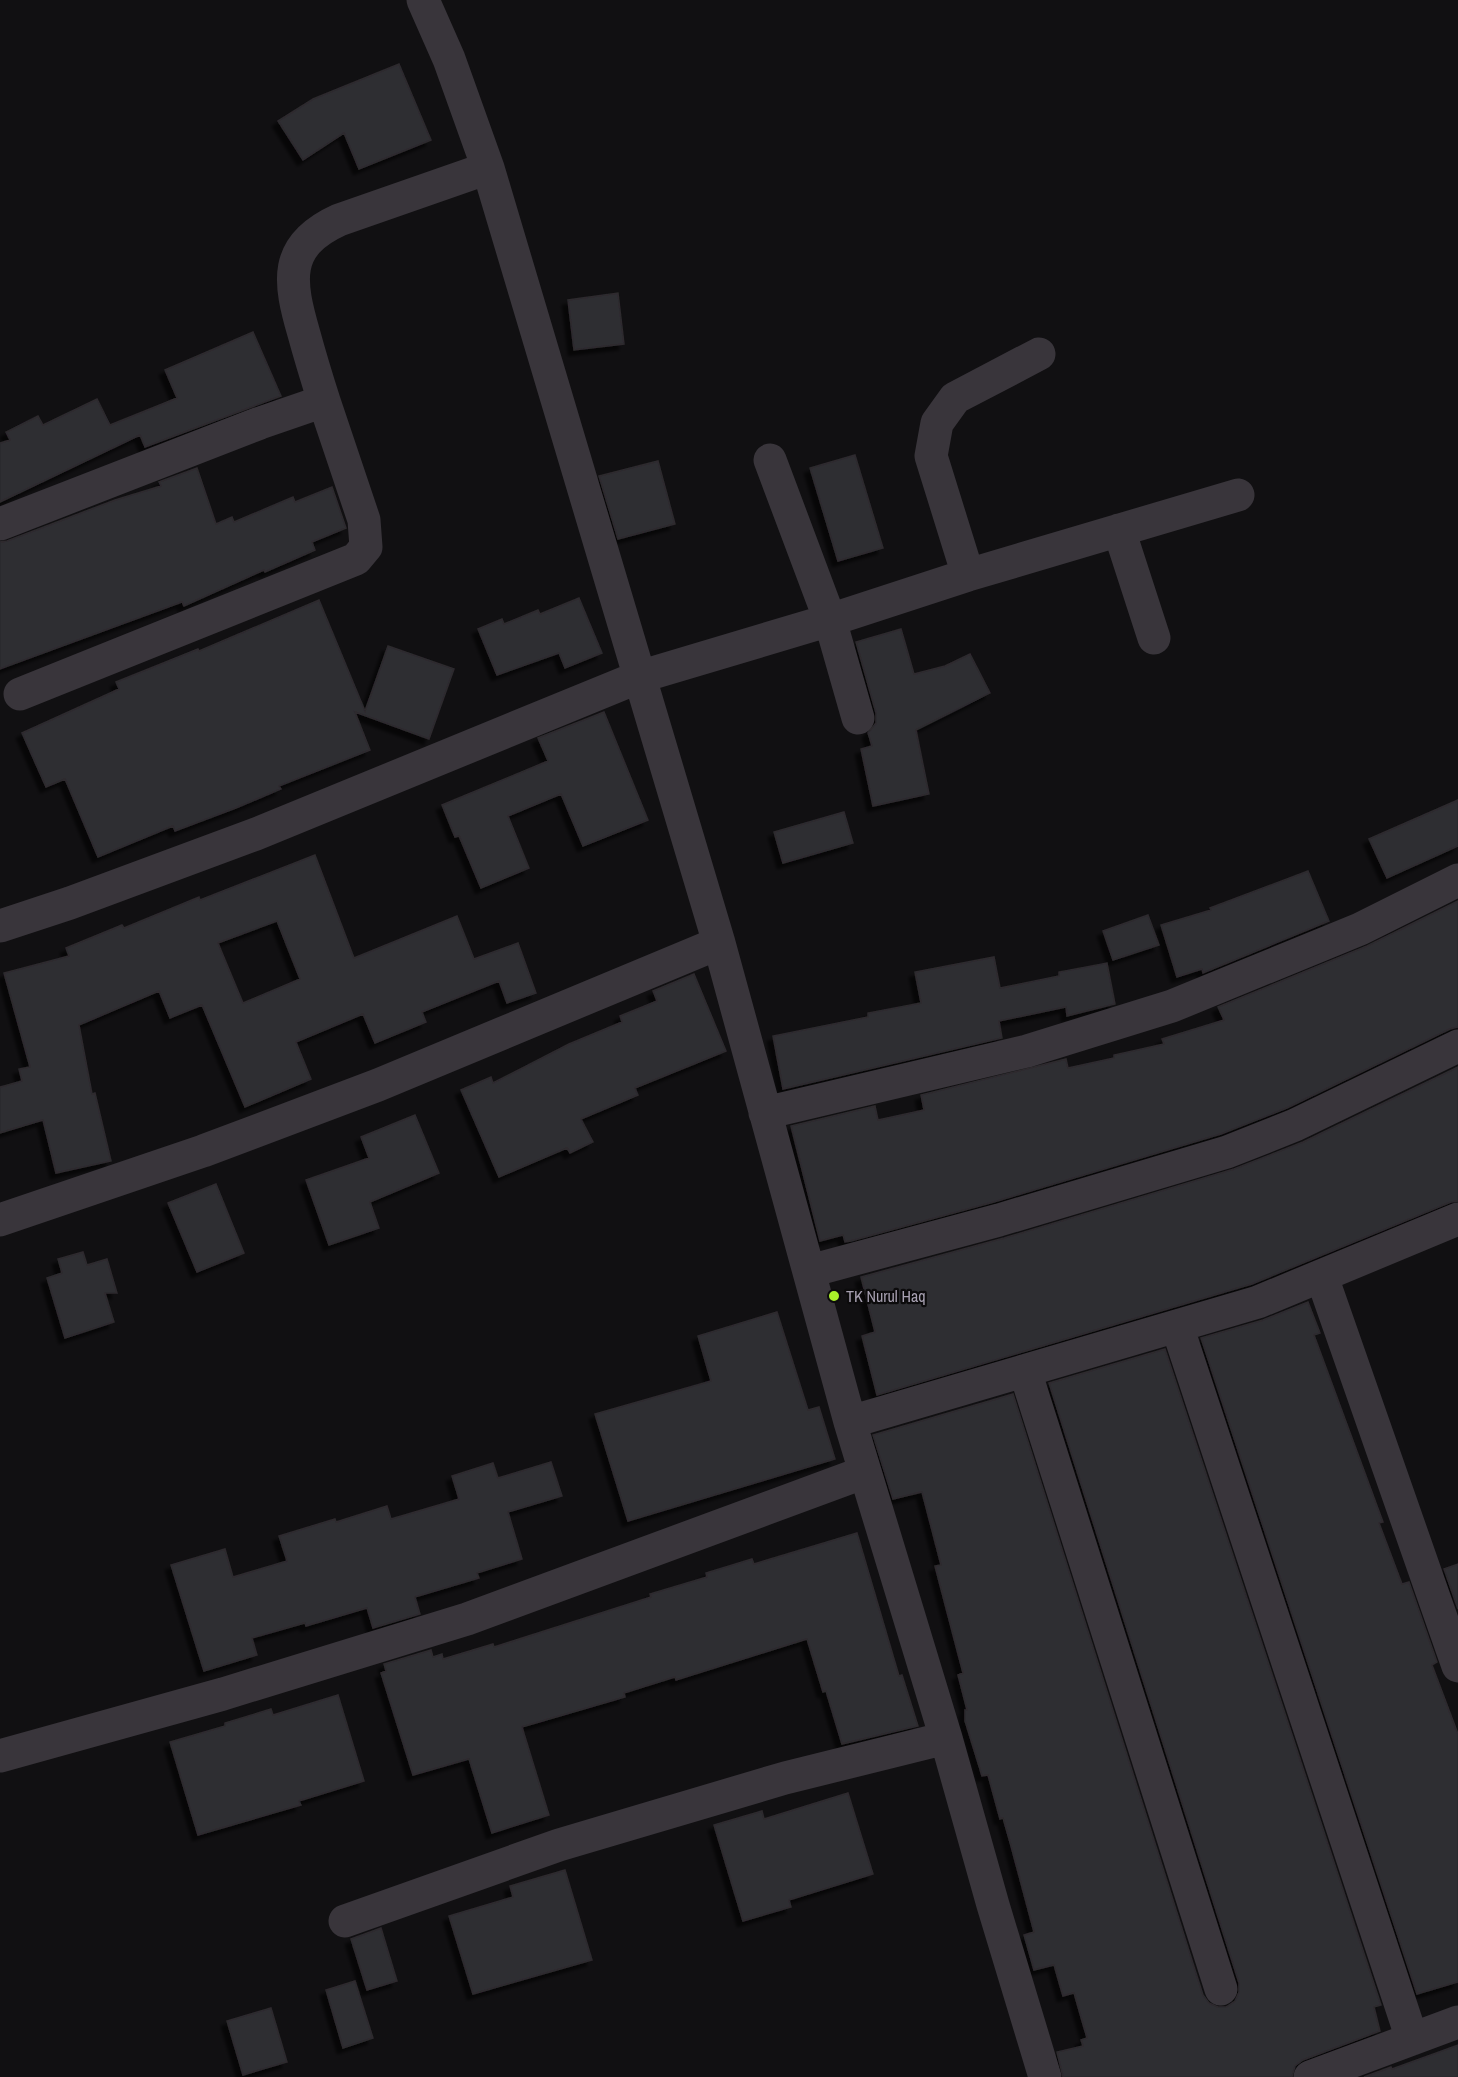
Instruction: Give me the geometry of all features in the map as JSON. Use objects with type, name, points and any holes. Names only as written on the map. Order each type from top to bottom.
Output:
[{"type":"street","points":[[423,0],[449,59],[488,168],[719,943],[850,1422],[1046,2077]]},
{"type":"street","points":[[20,694],[356,559],[366,547],[364,520],[324,401],[294,298],[292,278],[297,259],[304,245],[320,229],[339,220],[488,168]]},
{"type":"street","points":[[968,575],[931,456],[937,423],[955,398],[1039,354]]},
{"type":"street","points":[[0,524],[260,423],[324,401]]},
{"type":"street","points":[[770,460],[830,620],[858,718]]},
{"type":"street","points":[[0,926],[70,903],[256,834],[639,677],[830,620],[968,575],[1238,495]]},
{"type":"street","points":[[1119,530],[1154,638]]},
{"type":"street","points":[[765,1113],[1027,1051],[1172,1006],[1360,929],[1458,880]]},
{"type":"street","points":[[0,1220],[203,1151],[378,1085],[719,943]]},
{"type":"street","points":[[810,1271],[999,1220],[1227,1152],[1295,1125],[1458,1046]]},
{"type":"street","points":[[850,1422],[1258,1302],[1458,1219]]},
{"type":"street","points":[[1322,1276],[1458,1666]]},
{"type":"street","points":[[1177,1326],[1413,2039]]},
{"type":"street","points":[[1025,1371],[1221,1989]]},
{"type":"street","points":[[0,1756],[223,1694],[467,1619],[865,1472]]},
{"type":"street","points":[[345,1921],[570,1842],[785,1778],[946,1738]]},
{"type":"street","points":[[1310,2077],[1458,2022]]},
{"type":"building","points":[[399,64],[431,140],[359,169],[344,133],[303,160],[278,121],[313,99]]},
{"type":"building","points":[[618,293],[624,344],[574,350],[568,300]]},
{"type":"building","points":[[253,332],[281,396],[145,447],[140,435],[0,502],[0,443],[10,440],[6,432],[38,416],[43,425],[97,399],[110,425],[177,398],[165,370]]},
{"type":"building","points":[[855,455],[883,548],[838,561],[810,468]]},
{"type":"building","points":[[658,461],[675,524],[618,539],[599,476]]},
{"type":"building","points":[[197,468],[216,524],[232,517],[234,522],[293,497],[295,502],[332,487],[346,528],[312,542],[315,550],[184,606],[182,602],[0,669],[0,542],[115,500],[161,486],[159,482]]},
{"type":"building","points":[[579,598],[602,653],[565,668],[559,653],[497,675],[478,629],[502,619],[504,624],[538,610],[540,614]]},
{"type":"building","points":[[319,600],[365,711],[388,646],[454,669],[429,739],[355,712],[370,750],[279,786],[281,789],[236,808],[175,831],[173,826],[98,857],[65,779],[46,787],[22,733],[119,689],[116,682],[198,649],[199,651]]},
{"type":"building","points":[[901,629],[914,674],[945,666],[970,654],[990,693],[916,730],[929,794],[873,806],[861,749],[872,746],[868,733],[876,723],[876,713],[856,642]]},
{"type":"building","points":[[604,712],[648,820],[583,846],[561,794],[508,816],[529,868],[481,888],[459,836],[455,837],[442,805],[548,761],[538,738]]},
{"type":"building","points":[[1458,800],[1458,846],[1387,878],[1369,839]]},
{"type":"building","points":[[844,812],[853,843],[783,863],[774,832]]},
{"type":"building","points":[[315,855],[354,958],[457,916],[474,959],[518,943],[536,993],[507,1003],[499,981],[422,1012],[426,1022],[375,1043],[363,1014],[296,1042],[311,1079],[245,1107],[202,1005],[170,1018],[159,991],[79,1025],[92,1094],[95,1093],[111,1161],[56,1173],[43,1120],[0,1133],[0,1087],[22,1081],[19,1069],[30,1067],[4,973],[69,956],[66,948],[122,925],[124,928],[199,897],[200,900]],"holes":[[[277,921],[300,979],[243,1003],[218,943]]]},
{"type":"building","points":[[1308,871],[1329,921],[1203,973],[1202,969],[1177,977],[1161,925],[1211,910],[1210,908]]},
{"type":"building","points":[[1458,901],[1458,1027],[1287,1108],[1221,1134],[994,1202],[851,1241],[845,1242],[843,1235],[820,1241],[791,1126],[875,1106],[878,1120],[924,1110],[921,1095],[1066,1059],[1068,1068],[1164,1044],[1162,1039],[1224,1020],[1218,1007],[1367,946]]},
{"type":"building","points":[[1148,915],[1159,945],[1113,960],[1103,931]]},
{"type":"building","points":[[994,957],[1000,988],[1059,976],[1059,972],[1107,963],[1115,1004],[1067,1016],[1066,1007],[999,1021],[1002,1038],[783,1089],[773,1036],[868,1017],[868,1013],[921,1003],[915,972]]},
{"type":"building","points":[[694,974],[726,1051],[635,1088],[638,1095],[581,1119],[593,1142],[570,1153],[567,1148],[499,1177],[461,1090],[491,1077],[493,1083],[569,1044],[622,1022],[620,1016],[657,1001],[653,991]]},
{"type":"building","points":[[1458,1067],[1458,1201],[1252,1284],[877,1395],[862,1336],[875,1332],[861,1277],[1004,1238],[1234,1169],[1303,1142]]},
{"type":"building","points":[[415,1115],[439,1173],[370,1202],[379,1228],[329,1245],[306,1180],[369,1158],[361,1137]]},
{"type":"building","points":[[216,1184],[244,1253],[197,1272],[168,1203]]},
{"type":"building","points":[[83,1252],[87,1265],[107,1259],[117,1293],[105,1293],[114,1322],[65,1338],[47,1278],[62,1273],[58,1259]]},
{"type":"building","points":[[1308,1302],[1320,1333],[1314,1335],[1383,1522],[1379,1523],[1402,1584],[1409,1582],[1437,1662],[1432,1665],[1458,1734],[1458,1982],[1417,1994],[1201,1338],[1263,1320]]},
{"type":"building","points":[[777,1312],[808,1410],[819,1407],[835,1459],[628,1521],[595,1414],[711,1381],[698,1336]]},
{"type":"building","points":[[1165,1349],[1381,2005],[1374,2007],[1380,2031],[1303,2060],[1295,2066],[1292,2077],[1063,2077],[1057,2052],[1083,2046],[1081,2040],[1087,2038],[1074,1993],[1063,1996],[1054,1965],[1034,1970],[1024,1935],[1034,1932],[1011,1846],[1003,1818],[1000,1819],[988,1775],[982,1776],[965,1721],[965,1710],[967,1710],[958,1675],[963,1673],[935,1566],[941,1565],[922,1492],[893,1499],[873,1435],[1013,1394],[1203,1995],[1209,2003],[1218,2007],[1226,2007],[1235,2001],[1239,1992],[1239,1983],[1049,1383]]},
{"type":"building","points":[[551,1462],[562,1496],[508,1512],[522,1559],[477,1573],[479,1578],[415,1597],[420,1614],[373,1628],[367,1608],[306,1626],[305,1623],[252,1638],[257,1655],[204,1671],[171,1565],[225,1549],[233,1577],[287,1561],[279,1536],[387,1506],[391,1519],[459,1499],[452,1476],[493,1463],[498,1478]]},
{"type":"building","points":[[857,1533],[899,1676],[902,1675],[918,1726],[842,1744],[807,1639],[676,1680],[675,1677],[624,1693],[625,1697],[522,1727],[549,1815],[492,1833],[469,1759],[413,1775],[381,1673],[386,1671],[384,1664],[431,1650],[433,1657],[442,1654],[443,1659],[493,1644],[494,1647],[651,1597],[650,1594],[707,1577],[706,1573],[752,1559],[754,1564]]},
{"type":"building","points":[[1458,1564],[1458,1609],[1444,1569]]},
{"type":"building","points":[[338,1695],[364,1781],[299,1801],[301,1805],[198,1835],[170,1742],[225,1726],[225,1723],[271,1709],[273,1715]]},
{"type":"building","points":[[848,1793],[873,1874],[789,1900],[791,1907],[743,1921],[714,1825],[762,1811],[764,1819]]},
{"type":"building","points":[[565,1870],[592,1960],[473,1994],[449,1916],[513,1897],[510,1886]]},
{"type":"building","points":[[381,1928],[397,1981],[367,1990],[351,1939]]},
{"type":"building","points":[[355,1981],[373,2038],[343,2048],[326,1990]]},
{"type":"building","points":[[271,2008],[287,2062],[243,2075],[227,2021]]},
{"type":"building","points":[[1458,2045],[1458,2077],[1364,2077],[1391,2067],[1392,2069]]},
{"type":"place","name":"TK Nurul Haq","points":[[834,1296]]}]
